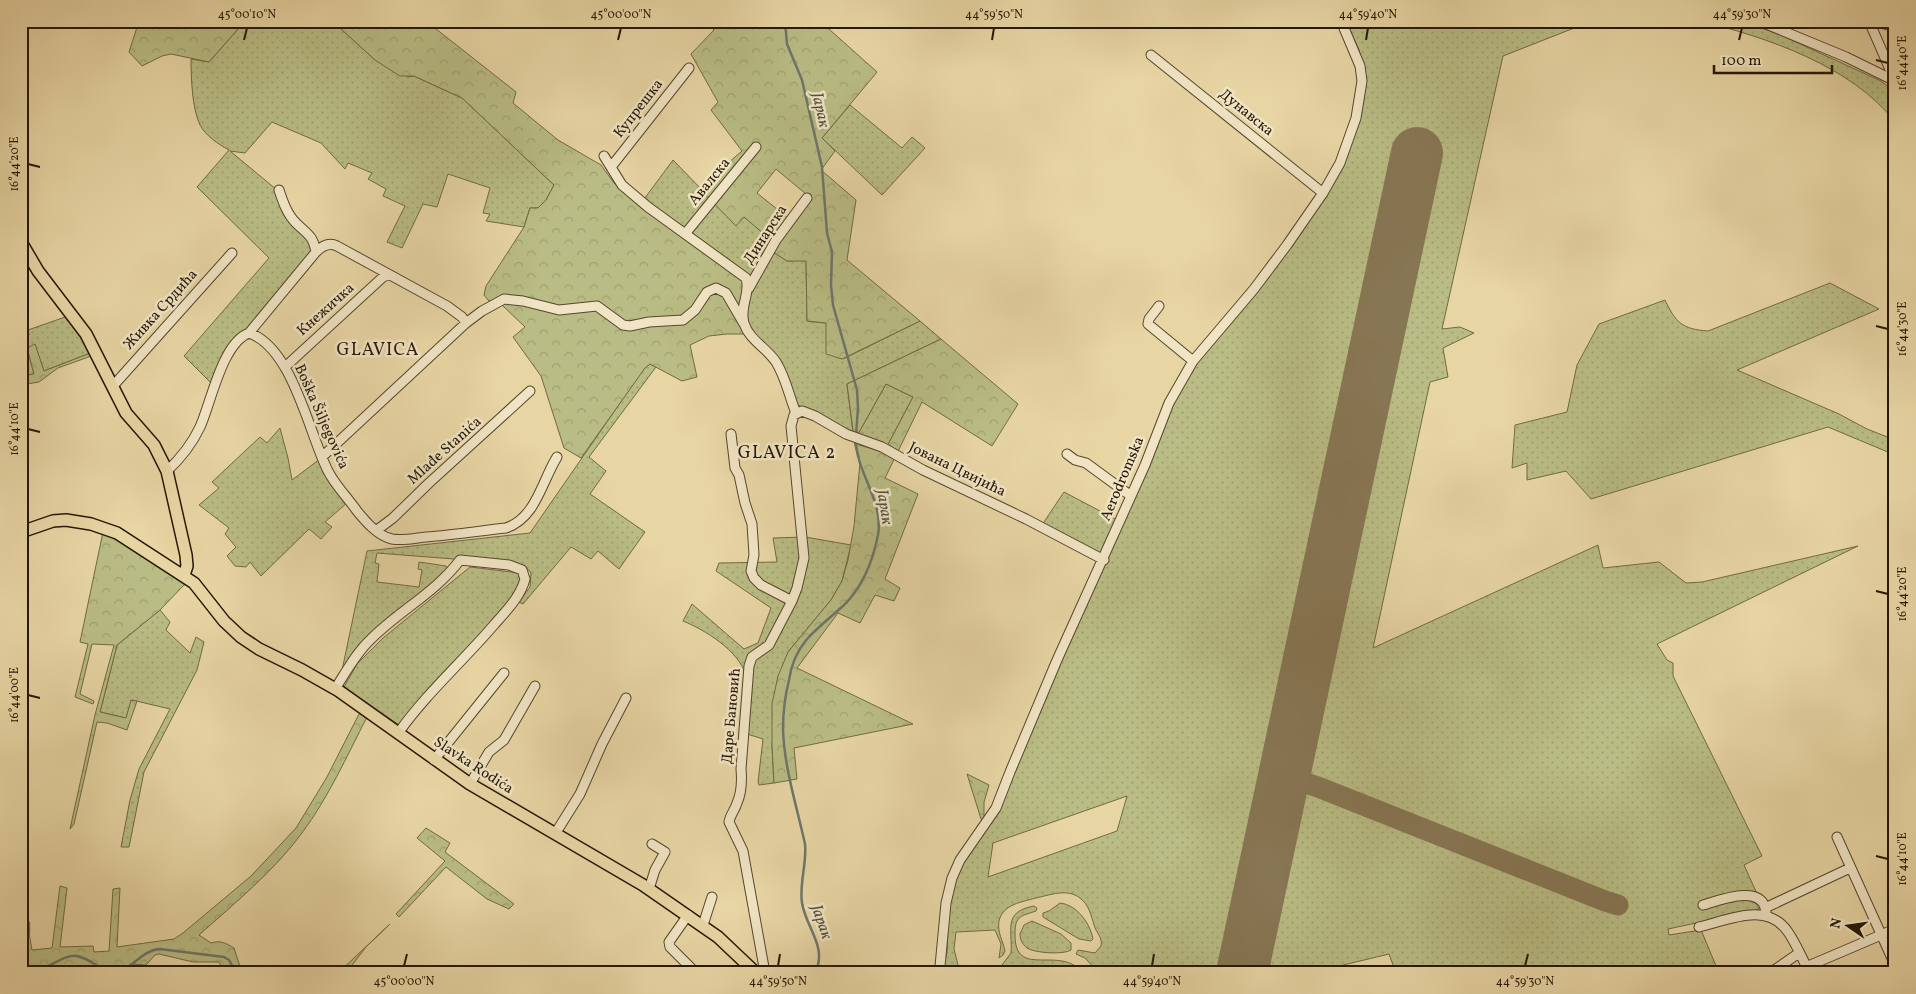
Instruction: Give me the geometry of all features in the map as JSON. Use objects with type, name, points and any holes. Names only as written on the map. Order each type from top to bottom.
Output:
[{"type":"main road","points":[[21,242],[42,276],[86,334],[126,413],[154,445],[167,471],[186,555],[187,566],[184,575]]},
{"type":"main road","name":"Slavka Rodića","points":[[21,532],[52,521],[66,520],[91,524],[117,534],[194,583],[224,621],[259,650],[335,688],[470,784],[649,889],[703,925],[756,973]]},
{"type":"street","name":"Aerodromska","points":[[937,973],[940,966],[946,903],[952,878],[960,860],[996,808],[1057,660],[1104,560],[1145,465],[1169,403],[1193,361],[1254,289],[1324,193],[1340,163],[1352,132],[1361,94],[1362,81],[1360,66],[1341,21]]},
{"type":"street","points":[[1759,21],[1846,57],[1895,81]]},
{"type":"street","points":[[1895,27],[1877,22],[1869,22],[1895,81]]},
{"type":"street","name":"Дунавска","points":[[1151,55],[1324,193]]},
{"type":"street","name":"Купрешка","points":[[611,167],[689,68]]},
{"type":"street","name":"Авалска","points":[[685,234],[756,147]]},
{"type":"street","points":[[604,156],[622,185],[648,207],[746,278],[749,288],[742,309],[744,324]]},
{"type":"street","points":[[279,190],[284,206],[295,222],[308,232],[315,243],[316,252]]},
{"type":"street","name":"Динарска","points":[[749,288],[776,240],[807,198]]},
{"type":"street","points":[[167,471],[183,455],[200,428],[218,377],[231,350],[239,339],[249,333],[320,248],[333,244],[447,306],[462,317],[466,323]]},
{"type":"street","name":"Живка Срдића","points":[[113,386],[232,253]]},
{"type":"street","name":"Кнежичка","points":[[285,368],[383,277],[388,275]]},
{"type":"street","points":[[323,456],[466,323],[482,310],[504,300],[523,301],[559,310],[597,306],[618,322],[630,326],[649,322],[683,320],[695,310],[707,292],[716,288],[726,293],[751,336],[774,359],[780,368],[796,413]]},
{"type":"street","points":[[1159,306],[1149,319],[1148,324],[1193,361]]},
{"type":"street","name":"Boška Šiljegovića","points":[[249,333],[257,336],[285,368],[304,406],[328,471],[367,523],[392,539],[488,530],[513,525],[529,510],[557,457]]},
{"type":"street","name":"Mlađe Stanića","points":[[377,530],[393,518],[530,392]]},
{"type":"street","name":"Јована Цвијића","points":[[796,413],[804,411],[841,432],[882,447],[923,470],[1034,523],[1104,560]]},
{"type":"street","name":"Даре Бановић","points":[[765,973],[745,860],[729,818],[739,799],[742,780],[741,769],[749,666],[752,657],[769,645],[792,602],[804,558],[791,426],[792,418],[796,413]]},
{"type":"street","points":[[732,434],[735,468],[739,475],[752,524],[754,554],[752,571],[754,578],[760,585],[792,602]]},
{"type":"street","points":[[1067,454],[1075,460],[1086,463],[1131,496]]},
{"type":"street","points":[[335,688],[359,652],[371,639],[449,575],[460,560],[509,565],[522,570],[526,579],[514,602],[412,714],[399,732]]},
{"type":"street","points":[[434,760],[504,673]]},
{"type":"street","points":[[470,784],[489,752],[504,740],[536,686]]},
{"type":"street","points":[[555,834],[580,794],[602,744],[626,698]]},
{"type":"street","points":[[1836,837],[1895,965]]},
{"type":"street","points":[[649,889],[655,870],[665,852],[652,844]]},
{"type":"street","points":[[1699,927],[1766,912],[1850,868]]},
{"type":"street","points":[[1703,905],[1746,894],[1761,901],[1766,912],[1786,930],[1808,970],[1895,928]]},
{"type":"street","points":[[703,925],[712,897]]},
{"type":"street","points":[[688,915],[669,942],[670,947],[696,973]]},
{"type":"street","points":[[1770,973],[1800,953]]},
{"type":"green space","points":[[139,21],[245,21],[209,62],[171,54],[162,56],[142,66],[129,52]]},
{"type":"green space","points":[[245,21],[336,21],[341,29],[375,60],[409,77],[414,76],[462,98],[554,185],[546,200],[538,208],[530,208],[524,227],[486,221],[490,214],[483,213],[490,188],[448,174],[437,207],[423,204],[402,248],[387,242],[405,206],[383,196],[386,189],[368,179],[372,173],[348,163],[345,169],[321,143],[272,122],[245,153],[230,151],[277,190],[299,222],[313,250],[248,329],[212,384],[184,356],[269,258],[197,187],[229,150],[206,133],[197,118],[192,84],[191,59],[209,62]]},
{"type":"green space","points":[[336,21],[426,21],[516,92],[513,103],[558,140],[601,165],[614,183],[639,206],[748,285],[744,293],[747,334],[709,336],[690,345],[697,377],[682,381],[650,364],[645,368],[581,458],[564,448],[541,376],[513,337],[525,327],[502,305],[495,300],[489,301],[484,295],[486,286],[524,227],[530,208],[538,208],[546,200],[554,185],[462,98],[414,76],[400,76],[375,60],[341,29]]},
{"type":"green space","points":[[704,21],[820,21],[877,72],[822,138],[835,151],[821,170],[856,200],[847,260],[920,321],[842,359],[826,354],[826,323],[807,321],[806,261],[787,261],[773,252],[812,199],[776,169],[757,193],[788,218],[771,240],[744,217],[736,226],[699,188],[742,151],[711,110],[718,102],[691,54],[714,30]]},
{"type":"green space","points":[[1346,21],[1592,21],[1503,56],[1442,329],[1460,327],[1474,333],[1443,348],[1448,377],[1430,382],[1373,648],[1598,545],[1603,568],[1659,562],[1686,583],[1702,582],[1858,546],[1657,644],[1667,660],[1673,663],[1673,676],[1762,856],[1744,865],[1761,907],[1757,910],[1668,929],[1669,935],[1701,930],[1719,973],[1396,973],[1389,954],[1335,967],[1336,973],[1099,973],[1085,958],[1076,954],[1078,950],[1095,953],[1101,946],[1100,938],[1088,907],[1075,895],[1058,893],[1019,903],[1004,911],[999,921],[999,933],[1005,951],[999,958],[1001,944],[995,930],[956,932],[954,949],[960,973],[941,973],[947,953],[948,916],[955,879],[961,863],[992,822],[1174,401],[1190,371],[1293,243],[1358,124],[1364,100],[1364,75],[1359,50]],"holes":[[[1127,796],[1117,831],[988,877],[993,843]]]},
{"type":"green space","points":[[1700,21],[1738,21],[1774,32],[1881,81],[1895,92],[1895,122],[1877,102],[1856,85],[1806,56],[1752,36]]},
{"type":"green space","points":[[850,105],[902,148],[912,137],[925,148],[882,195],[822,138]]},
{"type":"green space","points":[[673,160],[736,225],[744,216],[771,240],[748,285],[639,206]]},
{"type":"green space","points":[[773,252],[787,261],[806,260],[807,321],[826,323],[843,359],[920,321],[941,339],[847,384],[853,433],[796,404],[784,374],[746,325],[748,295]]},
{"type":"green space","points":[[1830,283],[1879,309],[1737,370],[1895,440],[1895,455],[1828,427],[1591,499],[1566,471],[1527,480],[1527,463],[1512,468],[1515,425],[1567,412],[1577,365],[1599,324],[1665,300],[1681,323],[1692,329],[1708,331]]},
{"type":"green space","points":[[68,316],[93,352],[44,371],[35,345],[27,348],[34,374],[21,376],[21,339],[29,335],[28,330]]},
{"type":"green space","points":[[941,339],[1018,404],[992,446],[922,402],[885,478],[918,494],[885,579],[900,588],[894,601],[875,595],[860,623],[838,613],[797,668],[913,724],[794,748],[797,779],[774,783],[772,704],[778,676],[788,652],[831,600],[842,581],[848,560],[854,526],[860,463],[855,446],[847,384]],"holes":[[[886,384],[913,397],[884,452],[859,445],[858,434]]]},
{"type":"green space","points":[[35,344],[44,371],[93,352],[94,355],[58,368],[39,382],[21,385],[21,376],[34,374],[27,348]]},
{"type":"green space","points":[[650,364],[656,367],[589,457],[606,471],[590,494],[645,532],[619,569],[598,551],[591,559],[571,547],[523,604],[519,602],[530,587],[531,573],[526,567],[518,564],[377,553],[375,563],[379,564],[377,582],[419,587],[422,570],[418,569],[419,562],[446,566],[448,570],[368,639],[340,680],[367,551],[530,533],[645,367]]},
{"type":"green space","points":[[886,384],[913,397],[884,452],[858,445],[858,434]]},
{"type":"green space","points":[[280,428],[292,480],[320,459],[347,503],[325,522],[332,527],[321,539],[309,529],[261,576],[250,562],[246,567],[235,566],[227,556],[236,547],[225,534],[229,528],[199,505],[219,488],[212,482],[260,437],[267,443]]},
{"type":"green space","points":[[1064,492],[1117,520],[1100,554],[1042,525]]},
{"type":"green space","points":[[103,532],[189,584],[184,585],[160,610],[117,645],[100,712],[126,718],[131,700],[137,701],[127,730],[107,723],[97,722],[74,824],[70,829],[95,715],[114,645],[92,644],[80,694],[94,701],[93,704],[75,697],[88,644],[80,642]]},
{"type":"green space","points":[[805,537],[851,545],[842,581],[831,600],[788,652],[772,745],[774,783],[759,785],[763,739],[744,733],[747,687],[746,675],[742,666],[736,657],[720,642],[683,621],[692,604],[744,649],[758,643],[771,608],[716,571],[719,563],[777,562],[773,538]]},
{"type":"green space","points":[[470,567],[520,573],[525,583],[402,727],[344,687],[357,664],[383,638]]},
{"type":"green space","points":[[160,610],[170,622],[166,630],[190,653],[196,637],[204,642],[197,670],[144,772],[129,847],[121,847],[130,800],[139,769],[170,709],[132,700],[126,718],[100,712],[117,645]]},
{"type":"green space","points":[[360,712],[367,717],[329,791],[302,833],[267,874],[199,935],[211,943],[223,942],[234,948],[242,973],[224,973],[219,962],[193,962],[159,954],[155,955],[146,965],[130,964],[125,973],[93,973],[86,970],[85,973],[77,973],[79,966],[50,967],[49,973],[21,973],[21,898],[23,898],[32,950],[52,948],[60,886],[67,888],[60,947],[93,946],[94,952],[109,951],[113,889],[120,888],[117,947],[174,939],[183,933],[251,876],[296,828],[327,777]]},
{"type":"green space","points":[[967,774],[989,785],[984,802],[984,818],[981,819]]},
{"type":"green space","points":[[426,828],[450,843],[445,852],[514,904],[509,909],[487,899],[446,867],[399,917],[396,914],[445,861],[417,838]]},
{"type":"green space","points":[[1060,903],[1072,907],[1082,916],[1089,927],[1093,939],[1091,941],[1079,939],[1043,917],[1043,913]]},
{"type":"green space","points":[[1034,906],[1037,908],[1036,911],[1023,915],[1016,923],[1016,944],[1019,952],[1023,957],[1030,959],[1065,962],[1086,973],[1002,973],[1002,965],[1011,953],[1011,923],[1013,917],[1024,909]]},
{"type":"green space","points":[[1032,921],[1061,934],[1071,943],[1071,950],[1049,953],[1027,948],[1020,938],[1020,934],[1024,925]]},
{"type":"green space","points":[[390,924],[366,947],[346,973],[338,973]]},
{"type":"waterway","name":"Јарак","points":[[785,21],[787,44],[802,80],[822,167],[827,233],[832,252],[831,285],[833,305],[857,390],[856,435]]},
{"type":"waterway","name":"Јарак","points":[[815,973],[818,964],[818,946],[802,903],[801,889],[805,844],[786,758],[783,729],[784,711],[786,692],[797,654],[807,639],[843,606],[856,591],[870,564],[876,544],[879,522],[877,510],[860,464],[856,440]]},
{"type":"waterway","points":[[21,916],[29,923],[29,933],[21,948]]},
{"type":"waterway","points":[[119,973],[149,952],[160,949],[224,957],[229,960],[236,973]]},
{"type":"waterway","points":[[21,972],[41,969],[63,958],[77,956],[87,959],[112,973]]},
{"type":"taxiway","points":[[1284,776],[1318,787],[1618,905]]},
{"type":"runway","points":[[1242,973],[1417,153]]},
{"type":"district","name":"GLAVICA","points":[[378,350]]},
{"type":"district","name":"GLAVICA 2","points":[[787,453]]}]
